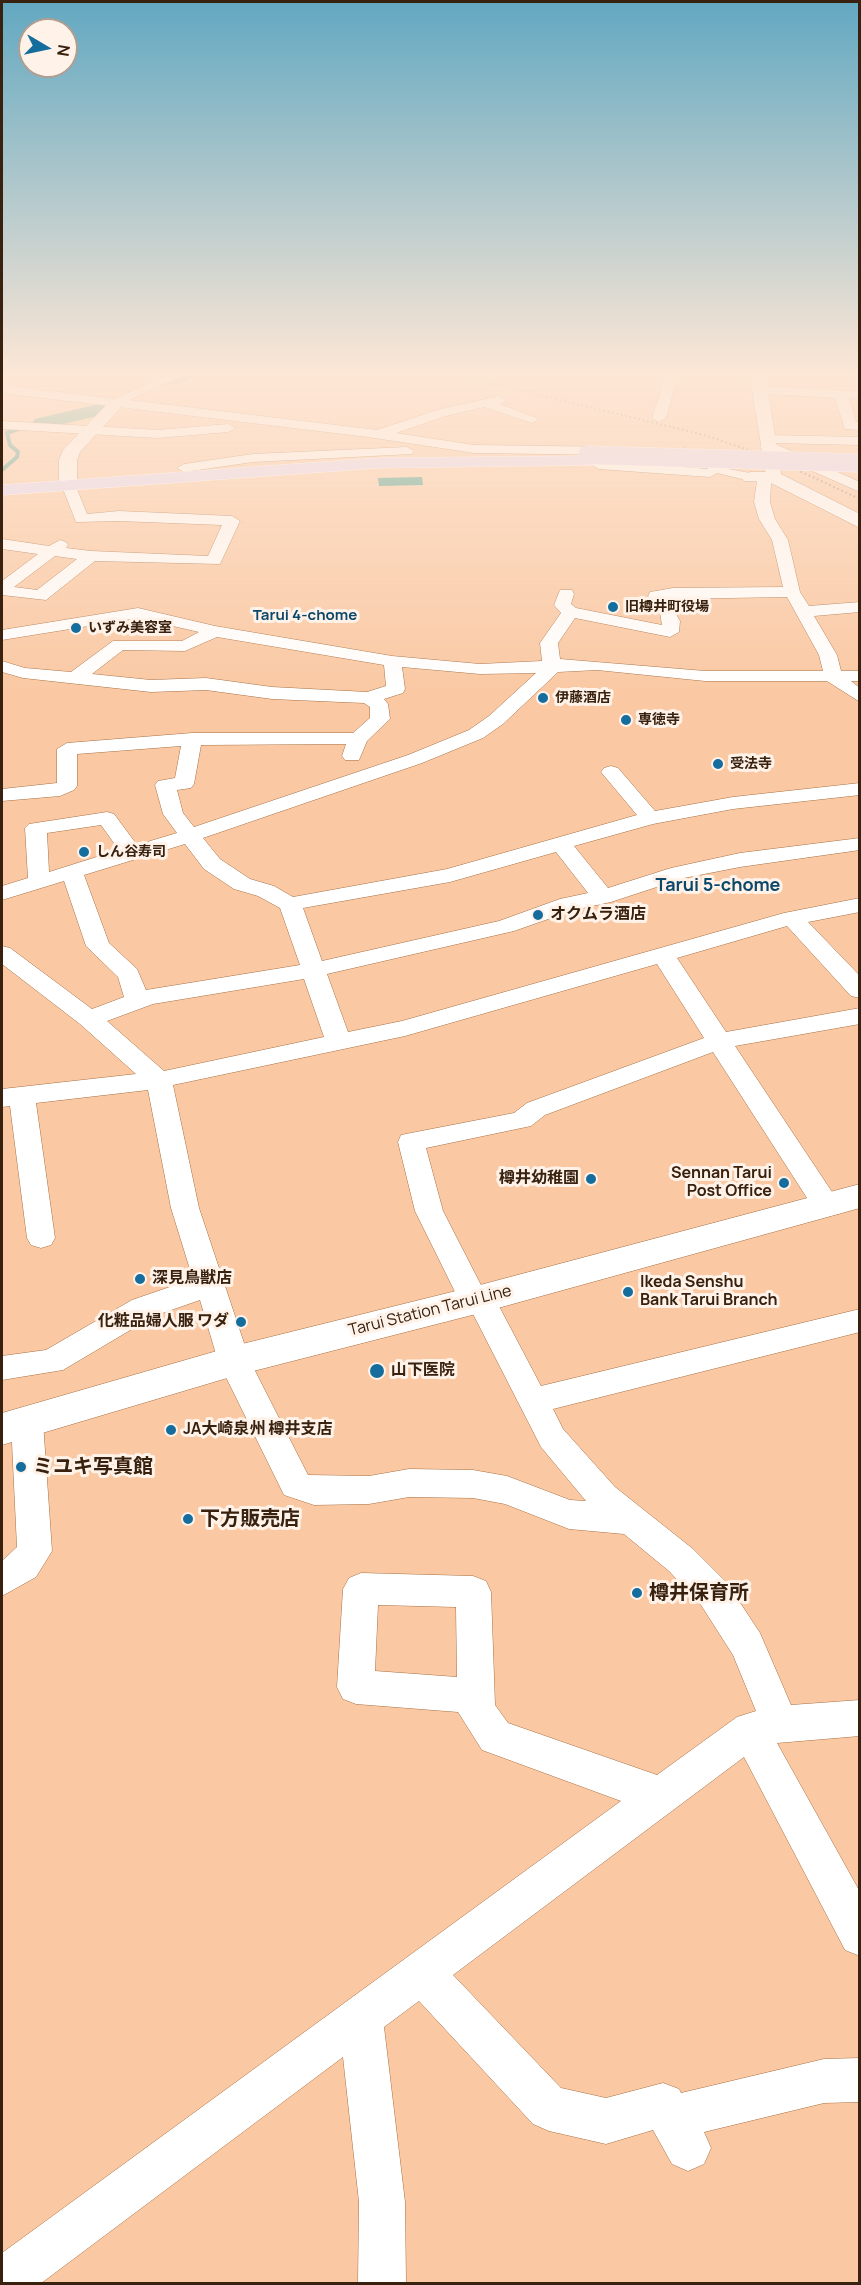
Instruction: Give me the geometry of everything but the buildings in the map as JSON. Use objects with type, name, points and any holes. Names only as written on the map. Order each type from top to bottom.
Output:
[{"type":"main road","points":[[2,490],[81,479]]},
{"type":"main road","points":[[2,483],[100,479]]},
{"type":"main road","points":[[776,479],[860,522]]},
{"type":"main road","name":"Tarui Station Tarui Line","points":[[14,1425],[234,1361],[477,1300],[843,1201]]},
{"type":"street","points":[[770,479],[765,482],[762,502],[766,519],[780,540],[792,591],[828,655],[834,678],[860,697]]},
{"type":"street","points":[[841,479],[860,488]]},
{"type":"street","points":[[68,480],[81,519]]},
{"type":"street","points":[[2,544],[91,556],[214,561],[232,521],[119,516],[81,519]]},
{"type":"street","points":[[138,558],[159,518]]},
{"type":"street","points":[[81,519],[71,535],[51,552],[10,576],[2,589],[40,596],[91,556]]},
{"type":"street","points":[[556,664],[550,661],[549,643],[568,603],[670,632],[671,621],[668,612],[656,596],[673,593],[742,594],[792,591]]},
{"type":"street","points":[[804,612],[860,607]]},
{"type":"street","points":[[2,635],[125,613],[138,613],[215,632],[392,661],[480,669],[556,664],[597,665],[705,676],[834,678],[860,676]]},
{"type":"street","points":[[77,677],[119,645],[184,646],[215,632]]},
{"type":"street","points":[[2,666],[23,673],[151,686],[222,684],[272,693],[368,698],[396,689],[392,661]]},
{"type":"street","points":[[2,893],[189,836],[415,759],[476,734],[496,720],[556,664]]},
{"type":"street","points":[[350,780],[352,749],[358,739],[380,719],[379,704],[368,698]]},
{"type":"street","points":[[2,795],[60,790],[67,786],[67,749],[192,740],[334,737],[358,739]]},
{"type":"street","points":[[192,740],[184,784],[165,785],[173,814],[212,864],[242,884],[266,891],[290,904],[450,875],[650,818],[733,803],[860,789]]},
{"type":"street","points":[[611,772],[650,818]]},
{"type":"street","points":[[39,882],[36,828],[107,818],[132,853]]},
{"type":"street","points":[[561,844],[603,897]]},
{"type":"street","points":[[88,1019],[148,997],[313,970],[506,926],[568,904],[603,897],[679,873],[740,860],[860,844]]},
{"type":"street","points":[[72,872],[98,946],[129,974],[137,1001]]},
{"type":"street","points":[[290,904],[339,1043]]},
{"type":"street","points":[[40,1238],[12,1097],[159,1080],[339,1043],[405,1028],[792,918],[860,905]]},
{"type":"street","points":[[792,918],[860,991]]},
{"type":"street","points":[[2,953],[88,1019],[159,1080],[185,1208],[234,1361],[296,1485],[314,1491],[369,1490],[409,1483],[473,1484],[507,1490],[569,1514],[629,1520]]},
{"type":"street","points":[[663,955],[719,1041],[843,1201]]},
{"type":"street","points":[[860,1016],[719,1041],[536,1109],[522,1120],[411,1142],[429,1210],[552,1438],[603,1497],[681,1560],[714,1594],[747,1645],[765,1727],[860,1935]]},
{"type":"street","points":[[2,1368],[52,1361],[143,1308],[210,1286]]},
{"type":"street","points":[[533,1401],[860,1320]]},
{"type":"street","points":[[2,1580],[24,1566],[35,1551],[14,1425]]},
{"type":"street","points":[[476,1696],[476,1710],[495,1737],[661,1796]]},
{"type":"street","points":[[2,2282],[661,1796],[765,1727],[860,1718]]},
{"type":"street","points":[[421,1972],[549,2108],[606,2121],[663,2104],[680,2133],[824,2081],[860,2080]]},
{"type":"street","points":[[361,2017],[382,2202],[382,2283]]},
{"type":"water","points":[[378,479],[422,479],[423,485],[379,486]]},
{"type":"railway","points":[[816,479],[860,499]]},
{"type":"place","name":"旧樽井町役場","points":[[613,607]]},
{"type":"place","name":"いずみ美容室","points":[[76,628]]},
{"type":"place","name":"伊藤酒店","points":[[543,698]]},
{"type":"place","name":"専徳寺","points":[[626,720]]},
{"type":"place","name":"受法寺","points":[[718,764]]},
{"type":"place","name":"しん谷寿司","points":[[84,852]]},
{"type":"place","name":"オクムラ酒店","points":[[538,915]]},
{"type":"place","name":"樽井幼稚園","points":[[591,1179]]},
{"type":"place","name":"Sennan Tarui Post Office","points":[[784,1183]]},
{"type":"place","name":"深見鳥獣店","points":[[140,1279]]},
{"type":"place","name":"Ikeda Senshu Bank Tarui Branch","points":[[628,1292]]},
{"type":"place","name":"化粧品婦人服 ワダ","points":[[241,1322]]},
{"type":"place","name":"山下医院","points":[[377,1371]]},
{"type":"place","name":"JA大崎泉州 樽井支店","points":[[171,1430]]},
{"type":"place","name":"ミユキ写真館","points":[[21,1467]]},
{"type":"place","name":"下方販売店","points":[[188,1519]]},
{"type":"place","name":"樽井保育所","points":[[637,1593]]},
{"type":"district","name":"Tarui 4-chome","points":[[305,616]]},
{"type":"district","name":"Tarui 5-chome","points":[[718,886]]}]
